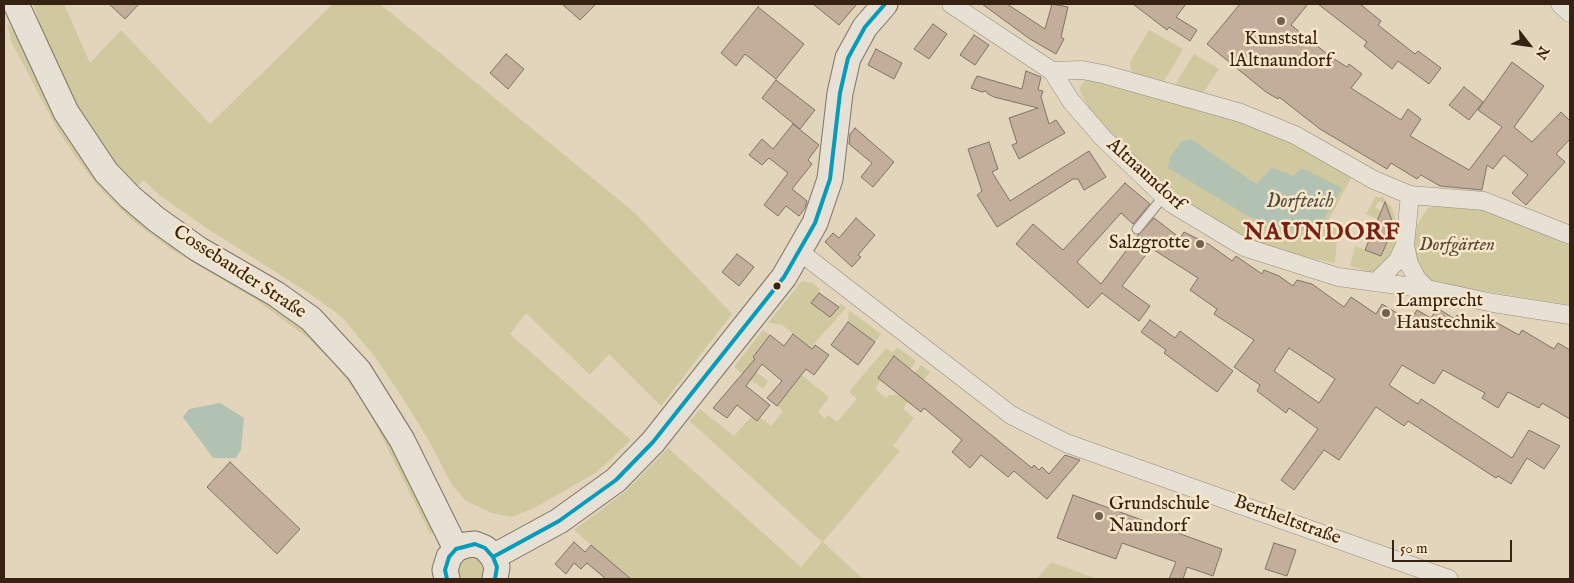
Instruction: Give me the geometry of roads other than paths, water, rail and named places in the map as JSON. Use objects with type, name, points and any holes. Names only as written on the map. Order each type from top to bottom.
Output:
[{"type":"street","name":"Cossebauder Straße","points":[[16,4],[66,112],[106,172],[130,197],[156,219],[198,248],[276,294],[311,319],[359,371],[402,440],[456,549]]},
{"type":"street","points":[[447,579],[445,570],[448,557],[456,549],[474,544],[484,548],[494,568],[616,480],[635,461],[697,388],[784,278],[815,223],[830,179],[840,93],[848,58],[865,27],[885,4]]},
{"type":"street","name":"Altnaundorf","points":[[951,4],[1052,71],[1071,101],[1103,138],[1171,203],[1244,247],[1338,277],[1427,289],[1493,303],[1570,315]]},
{"type":"street","points":[[1560,4],[1570,13]]},
{"type":"street","points":[[1052,71],[1082,70],[1103,74],[1242,113],[1296,135],[1374,180],[1410,195],[1484,201],[1570,235]]},
{"type":"street","points":[[1410,195],[1405,245],[1409,264],[1417,279],[1427,289]]},
{"type":"street","points":[[1376,282],[1398,260],[1405,245]]},
{"type":"street","name":"Bertheltstraße","points":[[800,252],[1011,415],[1066,443],[1448,579]]},
{"type":"lane","points":[[1136,230],[1164,196]]},
{"type":"water","name":"Dorfteich","points":[[1191,139],[1256,184],[1272,168],[1294,176],[1301,168],[1342,188],[1317,231],[1283,229],[1248,216],[1168,168],[1170,157],[1182,141]]},
{"type":"water","points":[[220,403],[244,418],[241,450],[236,458],[213,458],[183,417],[189,409]]},
{"type":"place","name":"Kunststal lAltnaundorf","points":[[1281,21]]},
{"type":"place","name":"Salzgrotte","points":[[1200,244]]},
{"type":"place","name":"Lamprecht Haustechnik","points":[[1386,313]]},
{"type":"place","name":"Grundschule Naundorf","points":[[1099,516]]},
{"type":"district","name":"NAUNDORF","points":[[1322,234]]},
{"type":"park label","name":"Dorfgärten","points":[[1457,246]]}]
